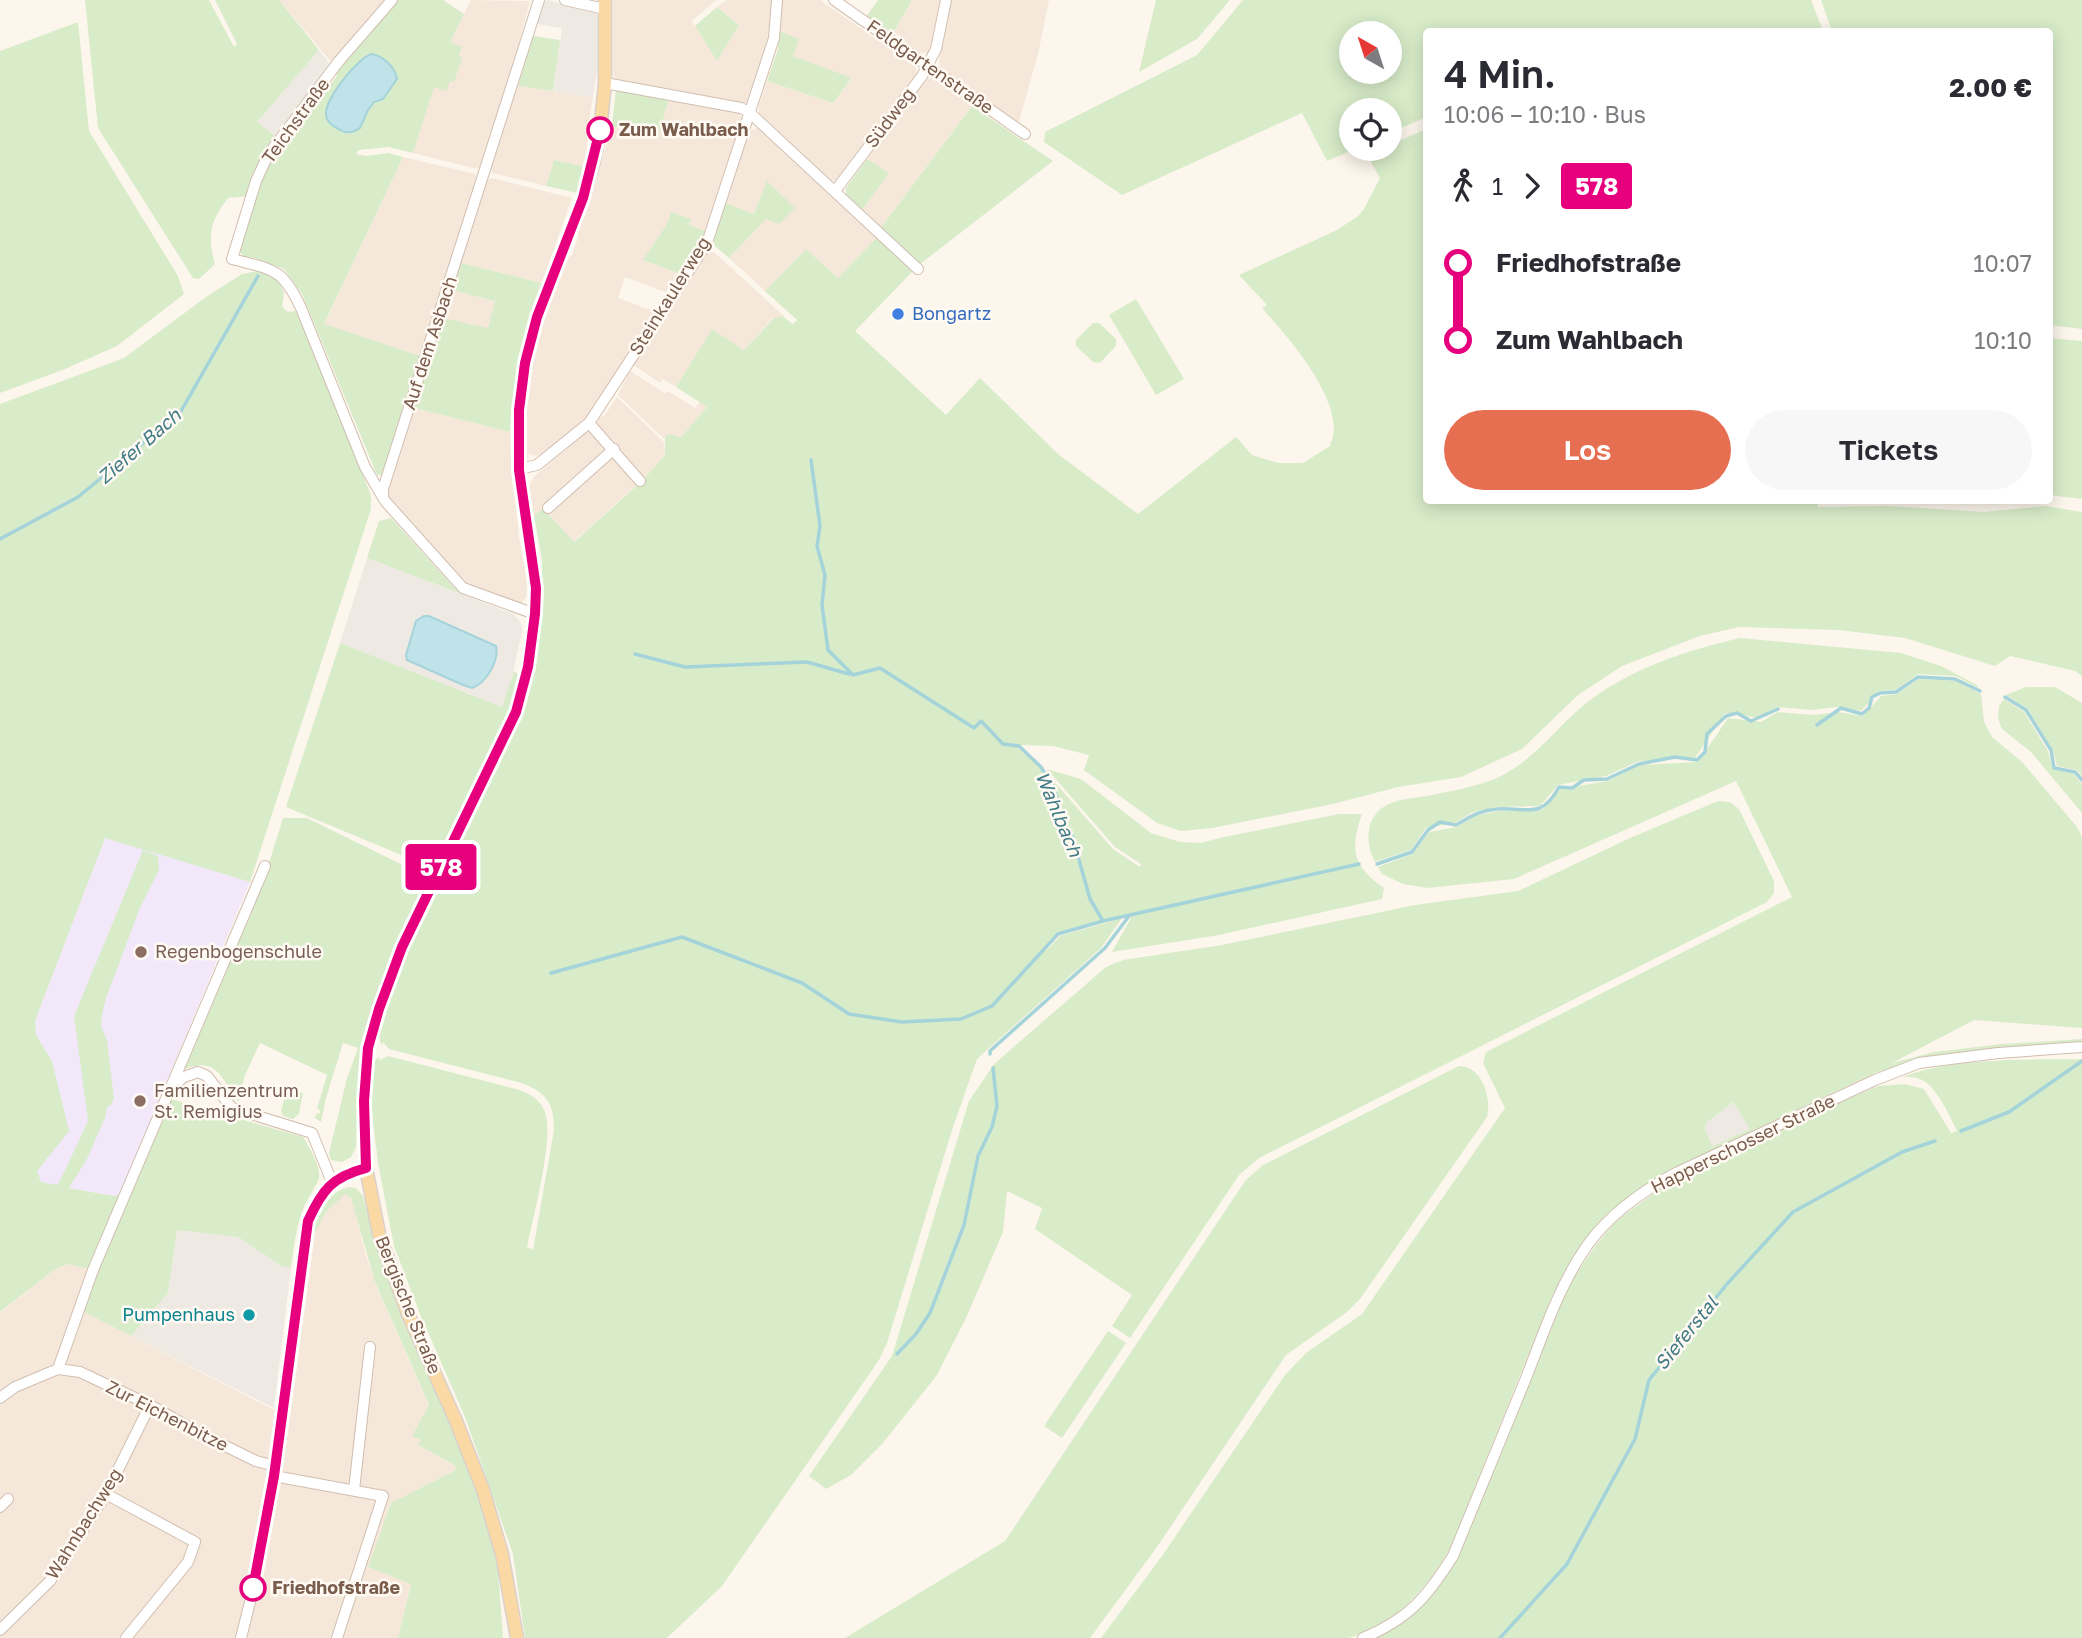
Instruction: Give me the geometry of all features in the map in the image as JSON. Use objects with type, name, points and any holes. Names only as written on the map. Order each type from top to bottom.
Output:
[{"type":"main road","name":"Bergische Straße","points":[[517,1638],[502,1554],[483,1490],[456,1421],[408,1314],[379,1234],[366,1168],[364,1101],[368,1048],[402,947],[516,712],[528,667],[536,588],[519,470],[519,410],[525,363],[537,317],[582,202],[600,132],[605,83],[605,5]]},
{"type":"street","name":"Teichstraße","points":[[383,496],[365,467],[301,308],[288,283],[279,274],[263,266],[232,259],[256,181],[272,149],[339,61],[392,0]]},
{"type":"street","name":"Auf dem Asbach","points":[[383,496],[383,489],[540,0]]},
{"type":"street","points":[[565,0],[605,5]]},
{"type":"street","name":"Steinkaulerweg","points":[[519,470],[537,465],[589,422],[707,243],[774,38],[777,0]]},
{"type":"street","name":"Feldgartenstraße","points":[[834,0],[1026,134]]},
{"type":"street","name":"Südweg","points":[[835,191],[922,76],[936,49],[946,0]]},
{"type":"street","points":[[605,83],[741,108],[749,112],[918,269]]},
{"type":"street","points":[[589,422],[640,481]]},
{"type":"street","points":[[548,508],[614,450]]},
{"type":"street","points":[[383,496],[388,505],[463,588],[535,614]]},
{"type":"street","points":[[0,1398],[15,1387],[58,1369],[93,1270],[265,866]]},
{"type":"street","name":"Happerschosser Straße","points":[[1363,1638],[1400,1619],[1434,1587],[1453,1556],[1554,1306],[1590,1242],[1608,1221],[1635,1198],[1676,1173],[1875,1080],[1919,1063],[1998,1053],[2082,1047]]},
{"type":"street","points":[[171,1087],[184,1077],[198,1072],[208,1076],[232,1108],[312,1133],[332,1182]]},
{"type":"street","points":[[241,1638],[258,1570],[274,1471],[308,1221],[319,1197],[332,1182],[349,1172],[366,1168]]},
{"type":"street","points":[[354,1490],[370,1347]]},
{"type":"street","name":"Zur Eichenbitze","points":[[58,1369],[80,1372],[150,1405],[274,1471],[383,1496],[337,1638]]},
{"type":"street","name":"Wahnbachweg","points":[[0,1630],[50,1581],[106,1494],[150,1405]]},
{"type":"street","points":[[106,1494],[195,1542],[187,1562],[126,1638]]},
{"type":"street","points":[[0,1507],[9,1499]]},
{"type":"shaded area","points":[[279,0],[386,0],[332,63]]},
{"type":"shaded area","points":[[471,0],[530,1],[511,74],[481,166],[477,169],[413,153],[434,86],[450,80],[454,82],[458,56],[462,51],[450,42]]},
{"type":"shaded area","points":[[548,0],[597,13],[597,70],[593,97],[553,91],[562,28],[536,24],[543,2]]},
{"type":"shaded area","points":[[613,0],[716,0],[692,21],[717,61],[739,25],[717,7],[726,0],[772,0],[766,50],[749,101],[743,104],[656,86],[615,81]]},
{"type":"shaded area","points":[[782,0],[820,0],[916,67],[916,76],[838,181],[829,181],[759,115],[759,105],[767,81],[833,103],[852,79],[793,56],[779,31]]},
{"type":"shaded area","points":[[912,0],[940,0],[929,51],[926,53],[914,51],[894,32]]},
{"type":"shaded area","points":[[952,0],[1049,0],[1038,54],[1018,125],[949,76],[941,67],[939,62]]},
{"type":"shaded area","points":[[319,50],[331,65],[275,136],[257,122]]},
{"type":"shaded area","points":[[933,76],[974,103],[880,229],[861,211],[888,174],[867,159],[925,80]]},
{"type":"shaded area","points":[[518,86],[593,97],[585,167],[554,160],[546,186],[493,173],[491,169]]},
{"type":"shaded area","points":[[669,98],[738,112],[742,117],[705,231],[689,225],[691,220],[671,212],[667,224],[644,261],[680,274],[668,293],[625,277],[618,298],[656,312],[585,420],[542,454],[529,454],[528,460],[526,414],[535,352],[568,255],[572,256],[612,126],[658,138]]},
{"type":"shaded area","points":[[760,126],[878,236],[838,278],[806,249],[765,291],[729,258],[766,219],[767,182],[754,214],[724,202],[747,133]]},
{"type":"shaded area","points":[[403,157],[475,174],[477,178],[420,356],[324,325]]},
{"type":"shaded area","points":[[492,178],[572,198],[542,283],[461,263],[487,180]]},
{"type":"shaded area","points":[[709,251],[715,253],[786,318],[773,318],[744,350],[712,330],[676,387],[662,379],[660,383],[632,364],[703,255]]},
{"type":"shaded area","points":[[452,290],[495,301],[488,329],[443,318]]},
{"type":"shaded area","points":[[630,371],[666,394],[668,391],[695,408],[700,402],[707,407],[681,437],[668,434],[664,439],[618,395]]},
{"type":"shaded area","points":[[617,397],[664,442],[665,455],[643,480],[597,422]]},
{"type":"shaded area","points":[[414,408],[510,432],[512,480],[526,574],[527,596],[520,605],[466,583],[389,499],[388,490]]},
{"type":"shaded area","points":[[589,430],[610,449],[534,516],[529,485],[535,476]]},
{"type":"shaded area","points":[[614,454],[639,483],[573,542],[547,512]]},
{"type":"shaded area","points":[[367,558],[513,614],[520,621],[522,631],[511,682],[502,707],[340,643]]},
{"type":"shaded area","name":"Regenbogenschule","points":[[105,837],[250,882],[119,1195],[114,1196],[41,1183],[37,1171],[52,1061],[36,1035],[35,1021]]},
{"type":"shaded area","points":[[1733,1102],[1750,1129],[1711,1146],[1705,1129],[1706,1123]]},
{"type":"shaded area","points":[[345,1193],[351,1198],[378,1290],[429,1406],[419,1446],[454,1465],[456,1470],[391,1503],[368,1567],[411,1584],[398,1638],[0,1638],[0,1313],[55,1269],[68,1264],[93,1270],[84,1312],[290,1418],[315,1233],[326,1212]]},
{"type":"shaded area","points":[[177,1230],[238,1237],[283,1267],[291,1267],[274,1408],[131,1336],[168,1293]]},
{"type":"green space","points":[[85,0],[209,0],[234,47],[237,44],[215,0],[279,0],[319,50],[257,122],[275,136],[248,196],[228,198],[217,214],[211,237],[215,264],[199,279],[193,278],[98,128]]},
{"type":"green space","points":[[397,0],[443,0],[464,14],[450,42],[462,47],[459,56],[462,58],[454,82],[450,81],[447,91],[434,87],[413,153],[388,147],[359,150],[356,154],[367,156],[388,153],[403,157],[324,324],[420,356],[382,475],[377,475],[302,294],[284,269],[251,257],[246,259],[240,252],[239,243],[269,159],[337,76],[334,73]]},
{"type":"green space","points":[[878,0],[912,0],[892,35],[866,17]]},
{"type":"green space","points":[[1156,0],[1230,0],[1197,39],[1139,72]]},
{"type":"green space","points":[[1243,0],[1811,0],[1822,28],[1423,28],[1423,118],[1402,128],[1402,98],[1339,98],[1339,156],[1327,161],[1302,113],[1122,195],[1044,142],[1045,132],[1197,55]]},
{"type":"green space","points":[[1821,0],[2082,0],[2082,329],[2053,325],[2053,28],[1831,28]]},
{"type":"green space","points":[[717,7],[739,25],[717,61],[695,26]]},
{"type":"green space","points":[[78,22],[89,131],[178,276],[184,294],[117,346],[0,393],[0,51]]},
{"type":"green space","points":[[779,31],[799,39],[793,56],[852,78],[833,103],[767,81],[778,49]]},
{"type":"green space","points":[[533,36],[560,40],[553,91],[518,86]]},
{"type":"green space","points":[[616,89],[669,98],[658,138],[612,126]]},
{"type":"green space","points":[[972,106],[1053,161],[919,265],[880,229]]},
{"type":"green space","points":[[1423,130],[1423,504],[1818,504],[1818,507],[1889,506],[1983,512],[2046,506],[2082,512],[2082,676],[2075,671],[2010,656],[1995,666],[1905,638],[1839,630],[1739,627],[1700,636],[1622,666],[1578,695],[1522,749],[1461,777],[1398,787],[1333,804],[1212,828],[1181,831],[1157,823],[1084,770],[1089,755],[1053,746],[1020,745],[1018,748],[1045,771],[1113,849],[1140,867],[1141,864],[1115,847],[1047,769],[1081,779],[1151,833],[1180,842],[1200,843],[1339,814],[1362,814],[1356,837],[1356,856],[1365,872],[1384,888],[1382,899],[1219,935],[1112,952],[1131,918],[1123,915],[1057,933],[1043,948],[1047,950],[1060,936],[1122,918],[1101,948],[977,1059],[952,1130],[887,1343],[879,1360],[722,1586],[667,1638],[525,1638],[513,1554],[465,1417],[394,1246],[378,1163],[370,1096],[375,1061],[378,1057],[380,1060],[388,1056],[520,1090],[537,1100],[545,1111],[547,1143],[527,1247],[533,1250],[554,1130],[553,1113],[547,1100],[538,1091],[522,1083],[389,1049],[383,1042],[382,1046],[378,1035],[406,953],[512,737],[531,683],[538,649],[542,602],[542,560],[534,516],[543,508],[574,542],[643,480],[665,455],[665,436],[670,434],[681,437],[707,407],[676,387],[712,329],[744,350],[774,318],[782,316],[793,324],[797,320],[765,291],[806,249],[838,278],[878,236],[914,270],[855,331],[946,415],[980,378],[1058,454],[1138,514],[1236,437],[1252,455],[1278,463],[1303,463],[1330,446],[1334,430],[1332,414],[1318,381],[1307,364],[1262,308],[1267,305],[1239,275],[1335,231],[1357,217],[1380,178],[1370,161],[1402,161],[1402,140]]},
{"type":"green space","points":[[867,159],[889,173],[862,210],[848,198],[846,188]]},
{"type":"green space","points":[[554,160],[585,167],[577,193],[546,186]]},
{"type":"green space","points":[[767,181],[795,208],[779,224],[766,219],[729,258],[715,246],[713,236],[724,202],[754,214]]},
{"type":"green space","points":[[671,212],[691,219],[689,225],[705,231],[702,241],[680,274],[643,260],[667,224]]},
{"type":"green space","points":[[461,263],[542,283],[520,356],[510,432],[414,408],[443,318],[488,328],[495,301],[452,290]]},
{"type":"green space","points":[[258,271],[277,279],[284,292],[282,307],[288,312],[296,311],[371,495],[371,509],[250,882],[105,838],[35,1021],[36,1035],[52,1061],[69,1131],[37,1171],[41,1182],[58,1185],[88,1121],[74,1016],[143,850],[158,856],[159,870],[140,908],[102,1015],[101,1026],[107,1040],[114,1099],[107,1107],[87,1159],[69,1188],[119,1195],[129,1200],[171,1099],[303,1137],[316,1163],[319,1178],[301,1214],[291,1267],[283,1267],[238,1237],[177,1230],[168,1293],[131,1336],[84,1312],[93,1270],[68,1264],[55,1269],[0,1312],[0,404],[124,358],[206,297],[242,274]]},
{"type":"green space","points":[[1136,299],[1184,379],[1156,395],[1109,315]]},
{"type":"green space","points":[[1093,323],[1099,323],[1116,339],[1116,346],[1100,363],[1093,362],[1076,346],[1076,340]]},
{"type":"green space","points":[[2053,338],[2082,341],[2082,499],[2053,495]]},
{"type":"green space","points":[[391,518],[459,593],[367,558],[379,521]]},
{"type":"green space","points":[[1740,638],[1901,653],[1941,666],[1978,688],[1956,676],[1918,674],[1895,690],[1879,691],[1861,711],[1838,707],[1812,710],[1777,707],[1760,718],[1725,713],[1695,758],[1639,761],[1606,776],[1558,785],[1540,806],[1497,807],[1473,812],[1455,823],[1426,828],[1411,850],[1375,862],[1368,840],[1370,824],[1378,811],[1385,806],[1400,800],[1472,786],[1499,777],[1523,762],[1573,714],[1619,681],[1678,655]]},
{"type":"green space","points":[[340,643],[502,707],[514,671],[519,675],[514,699],[501,731],[433,866],[286,807]]},
{"type":"green space","points":[[1919,679],[1956,681],[1981,694],[1984,722],[1992,737],[2022,762],[2077,827],[2082,837],[2082,1028],[1974,1020],[1892,1063],[1934,1052],[2002,1044],[2082,1039],[2082,1042],[1931,1056],[1875,1073],[1698,1157],[1650,1182],[1616,1207],[1602,1219],[1577,1252],[1552,1296],[1450,1549],[1420,1591],[1381,1624],[1349,1638],[1101,1638],[1162,1556],[1285,1375],[1306,1353],[1362,1314],[1505,1108],[1483,1063],[1486,1052],[1792,897],[1736,781],[1514,879],[1427,888],[1403,884],[1382,874],[1378,867],[1413,854],[1429,832],[1457,827],[1475,816],[1498,811],[1542,810],[1560,789],[1608,781],[1640,765],[1698,762],[1728,718],[1761,722],[1778,712],[1813,715],[1838,712],[1863,716],[1881,696],[1897,694]],"holes":[[[1733,1102],[1750,1129],[1712,1146],[1705,1129],[1706,1123]]]},
{"type":"green space","points":[[2026,687],[2055,687],[2082,703],[2082,776],[2077,770],[2057,766],[2053,750],[2028,709],[2006,695]]},
{"type":"green space","points":[[2004,699],[2024,712],[2048,751],[2053,770],[2073,773],[2082,784],[2082,813],[2031,752],[2002,729],[1998,719],[1999,706]]},
{"type":"green space","points":[[1718,801],[1730,802],[1739,809],[1774,881],[1774,893],[1767,902],[1259,1158],[1239,1175],[1130,1338],[1112,1326],[1132,1295],[1035,1229],[1042,1208],[1007,1191],[1003,1232],[966,1318],[937,1375],[883,1443],[851,1475],[826,1489],[809,1476],[892,1356],[969,1101],[994,1064],[1106,967],[1123,960],[1222,945],[1415,905],[1518,891],[1630,838]]},
{"type":"green space","points":[[283,818],[307,818],[427,879],[377,996],[360,1067],[356,1147],[351,1157],[342,1162],[331,1160],[329,1153],[347,1078],[358,1048],[343,1043],[321,1122],[315,1118],[316,1114],[320,1113],[317,1109],[327,1075],[260,1043],[245,1075],[238,1102],[223,1078],[212,1068],[205,1065],[185,1069],[262,886]]},
{"type":"green space","points":[[2082,1059],[2082,1638],[1376,1638],[1402,1622],[1423,1603],[1458,1556],[1565,1295],[1596,1245],[1616,1221],[1661,1188],[1830,1106],[1879,1086],[1905,1084],[1924,1089],[1951,1133],[1957,1131],[1942,1102],[1926,1082],[1913,1077],[1902,1077],[1968,1063]]},
{"type":"green space","points":[[1459,1066],[1474,1071],[1484,1084],[1488,1101],[1487,1117],[1360,1299],[1347,1312],[1286,1355],[1157,1547],[1090,1638],[845,1638],[1005,1541],[1245,1181],[1263,1165]]},
{"type":"green space","points":[[293,1088],[303,1093],[299,1114],[293,1119],[283,1116],[281,1111],[286,1092]]},
{"type":"green space","points":[[349,1187],[356,1188],[363,1196],[378,1253],[398,1306],[465,1460],[497,1556],[503,1638],[398,1638],[411,1584],[368,1567],[391,1503],[456,1470],[454,1465],[418,1445],[421,1440],[412,1436],[429,1405],[375,1282],[351,1198],[345,1194],[326,1212],[315,1233],[311,1231],[330,1198]]},
{"type":"green space","points":[[1108,1331],[1126,1343],[1062,1438],[1044,1426]]},
{"type":"water","points":[[372,54],[388,63],[397,79],[383,99],[374,102],[360,128],[350,132],[343,131],[329,122],[326,117],[327,107],[336,89],[351,70]]},
{"type":"water","points":[[424,616],[496,646],[494,664],[482,681],[472,688],[407,660],[416,621]]},
{"type":"waterway","name":"Ziefer Bach","points":[[0,539],[78,497],[180,413],[258,276]]},
{"type":"waterway","name":"Wahlbach","points":[[811,460],[820,526],[817,546],[825,575],[822,605],[828,650],[853,675],[880,668],[974,728],[981,721],[1003,744],[1019,746],[1041,767],[1054,788],[1065,828],[1072,835],[1090,899],[1103,921],[1359,864]]},
{"type":"waterway","points":[[635,654],[685,667],[807,662],[849,674]]},
{"type":"waterway","name":"Wahlbach","points":[[1817,725],[1841,708],[1862,714],[1869,708],[1872,697],[1880,693],[1896,692],[1918,677],[1955,679],[1980,691]]},
{"type":"waterway","name":"Wahlbach","points":[[2005,697],[2026,710],[2051,750],[2054,768],[2075,772],[2082,780]]},
{"type":"waterway","name":"Wahlbach","points":[[1377,864],[1412,852],[1428,830],[1440,822],[1456,825],[1476,814],[1491,810],[1533,810],[1546,804],[1559,787],[1572,788],[1584,780],[1607,779],[1639,764],[1675,757],[1697,760],[1705,752],[1707,734],[1726,716],[1737,713],[1751,721],[1778,709]]},
{"type":"waterway","points":[[990,1054],[990,1051],[1105,948],[1129,916]]},
{"type":"waterway","points":[[551,973],[682,937],[802,983],[849,1014],[902,1022],[961,1019],[992,1006],[1058,934],[1103,921]]},
{"type":"waterway","name":"Sieferstal","points":[[1961,1131],[2009,1112],[2082,1061]]},
{"type":"waterway","points":[[897,1354],[916,1334],[930,1313],[964,1225],[978,1156],[992,1127],[997,1106],[993,1068]]},
{"type":"waterway","name":"Sieferstal","points":[[1500,1638],[1567,1564],[1635,1439],[1649,1380],[1727,1284],[1793,1212],[1902,1152],[1935,1141]]},
{"type":"bus line","name":"578","points":[[253,1588],[274,1476],[308,1221],[319,1197],[332,1182],[349,1172],[366,1168],[364,1101],[368,1048],[379,1009],[402,947],[516,712],[528,667],[536,588],[519,470],[519,410],[525,363],[537,317],[583,198],[600,130]]},
{"type":"place","name":"Zum Wahlbach","points":[[600,130]]},
{"type":"place","name":"Bongartz","points":[[898,314]]},
{"type":"place","name":"Regenbogenschule","points":[[141,952]]},
{"type":"place","name":"Familienzentrum St. Remigius","points":[[140,1101]]},
{"type":"place","name":"Pumpenhaus","points":[[249,1315]]},
{"type":"place","name":"Friedhofstraße","points":[[253,1588]]}]
